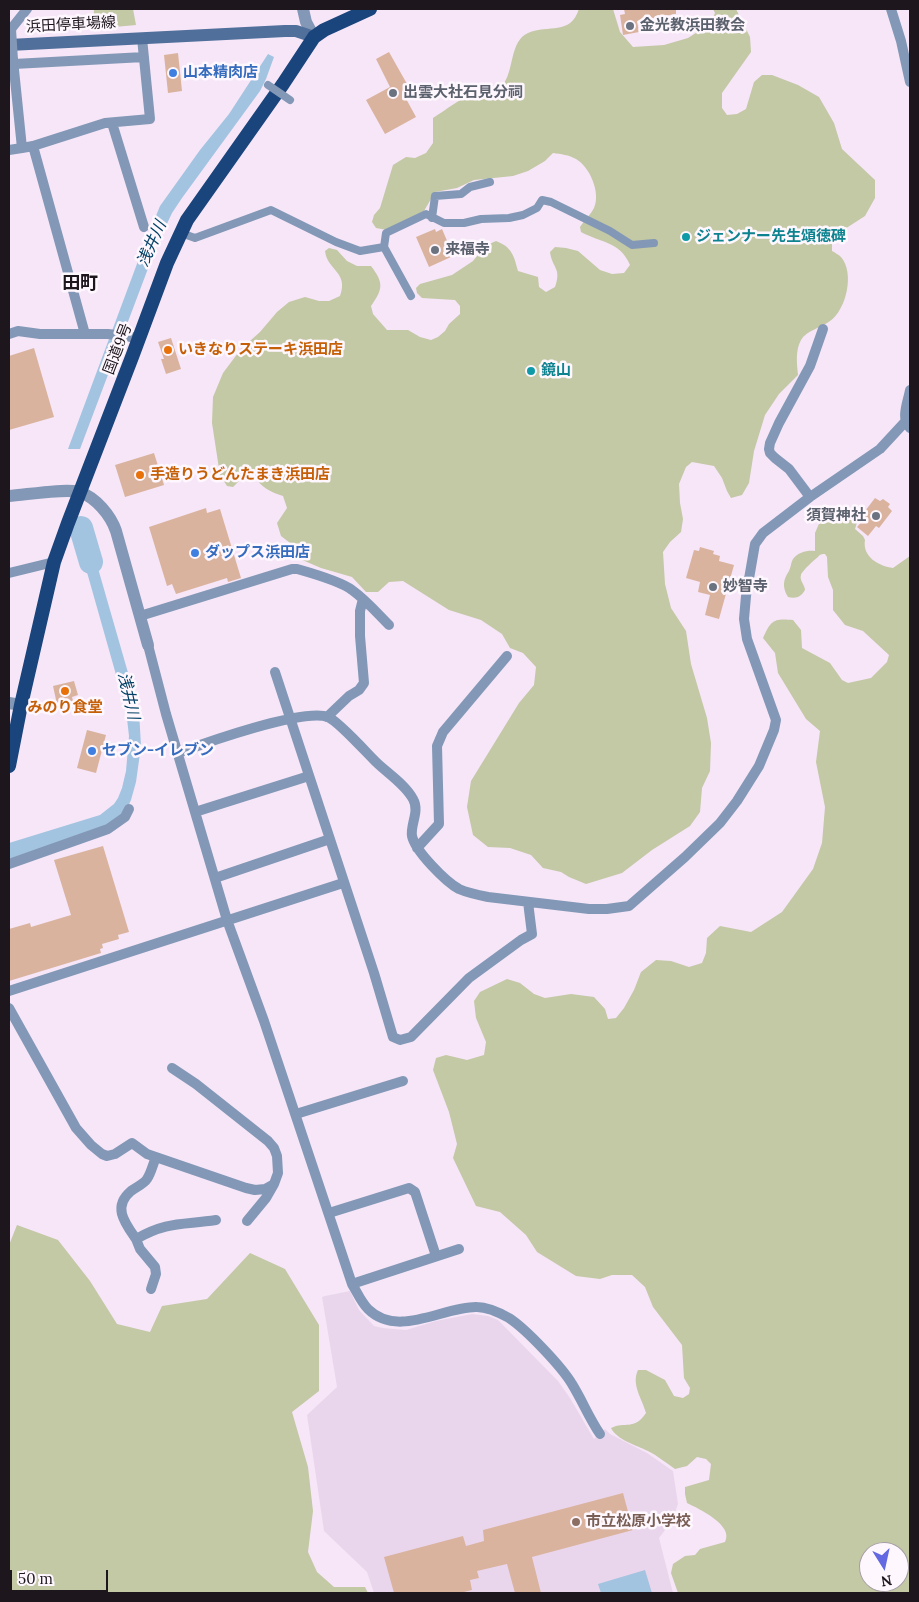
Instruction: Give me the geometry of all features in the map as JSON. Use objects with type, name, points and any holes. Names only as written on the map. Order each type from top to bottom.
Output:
[{"type":"highway","name":"国道9号","points":[[9,766],[15,704],[54,562],[167,263],[187,220],[314,37],[324,30],[370,9]]},
{"type":"main road","name":"浜田停車場線","points":[[9,45],[285,31],[296,31],[314,37]]},
{"type":"street","points":[[22,148],[11,29],[27,9]]},
{"type":"street","points":[[303,9],[309,30],[314,37]]},
{"type":"street","points":[[891,9],[901,40],[910,82]]},
{"type":"street","points":[[9,150],[33,146],[105,123],[150,119],[142,38]]},
{"type":"street","points":[[13,62],[144,57]]},
{"type":"street","points":[[268,85],[290,100]]},
{"type":"street","points":[[112,123],[144,227]]},
{"type":"street","points":[[33,146],[85,334]]},
{"type":"street","points":[[432,218],[435,196],[461,194],[470,187],[490,182]]},
{"type":"street","points":[[411,296],[384,247],[386,233],[426,214],[444,224],[464,223],[481,219],[509,218],[523,215],[537,208],[542,200],[551,202],[610,231],[632,245],[654,243]]},
{"type":"street","points":[[181,233],[195,238],[271,210],[336,242],[360,251],[384,247]]},
{"type":"street","points":[[810,497],[789,469],[775,458],[769,449],[770,443],[810,366],[823,329]]},
{"type":"street","points":[[9,334],[18,331],[40,334],[108,334],[140,338]]},
{"type":"street","points":[[178,753],[290,719],[312,716],[327,717],[354,740],[414,800],[416,816],[412,835],[419,852],[458,888],[472,894],[589,909],[628,906],[672,869],[720,822],[759,766],[774,730],[776,720],[747,639],[744,619],[753,549],[758,539],[763,533],[810,497],[880,449],[908,425],[904,416],[910,390]]},
{"type":"street","points":[[9,496],[64,491],[80,492],[111,518],[227,920],[296,1114],[352,1284],[363,1303],[368,1310],[382,1319],[392,1321],[410,1320],[474,1306],[486,1308],[509,1318],[522,1328],[570,1381],[600,1434]]},
{"type":"street","points":[[9,573],[54,562]]},
{"type":"street","points":[[140,616],[292,569],[300,570],[351,589],[389,625]]},
{"type":"street","points":[[327,717],[349,696],[359,690],[364,683],[360,636],[360,610],[363,599]]},
{"type":"street","points":[[417,848],[439,824],[437,746],[443,732],[507,656]]},
{"type":"street","points":[[275,672],[374,973],[393,1037],[400,1040],[411,1036],[469,978],[532,934],[528,902]]},
{"type":"street","points":[[195,812],[309,776]]},
{"type":"street","points":[[9,864],[108,829],[124,817],[128,809]]},
{"type":"street","points":[[215,878],[330,839]]},
{"type":"street","points":[[9,991],[343,883]]},
{"type":"street","points":[[9,1008],[76,1128],[102,1154],[108,1156],[115,1154],[132,1143],[147,1154],[246,1188],[265,1189],[274,1184]]},
{"type":"street","points":[[172,1068],[196,1084],[268,1141],[274,1148],[278,1164],[278,1173],[274,1184],[266,1198],[247,1221]]},
{"type":"street","points":[[296,1114],[403,1080]]},
{"type":"street","points":[[151,1289],[156,1274],[155,1267],[140,1249],[125,1222],[122,1216],[122,1202],[124,1197],[147,1180],[156,1157]]},
{"type":"street","points":[[329,1213],[409,1188],[414,1192],[436,1256]]},
{"type":"street","points":[[136,1239],[151,1230],[165,1226],[216,1220]]},
{"type":"street","points":[[352,1284],[459,1249]]},
{"type":"shaded area","points":[[350,1291],[359,1310],[374,1326],[383,1328],[406,1330],[436,1321],[472,1314],[488,1316],[498,1320],[558,1381],[594,1439],[605,1429],[610,1434],[647,1453],[673,1471],[678,1504],[672,1521],[659,1538],[673,1593],[374,1593],[367,1572],[324,1531],[307,1415],[337,1387],[322,1297]]},
{"type":"green space","points":[[94,9],[133,9],[136,25],[93,29]]},
{"type":"green space","points":[[579,9],[613,9],[620,32],[633,47],[664,45],[688,38],[710,24],[715,13],[713,9],[736,9],[750,37],[751,52],[722,93],[722,108],[727,115],[737,114],[746,109],[754,82],[762,75],[772,75],[798,85],[819,97],[834,123],[842,149],[875,180],[875,198],[865,216],[832,239],[832,251],[841,257],[847,272],[847,291],[844,300],[836,316],[810,332],[801,340],[797,353],[798,375],[779,394],[765,415],[754,451],[749,483],[742,495],[731,498],[714,466],[692,462],[686,467],[679,484],[683,519],[681,532],[663,552],[665,584],[671,608],[686,631],[691,664],[707,718],[711,743],[710,771],[702,788],[700,812],[690,826],[652,850],[622,873],[586,884],[561,872],[543,868],[531,855],[510,848],[488,847],[473,835],[467,807],[471,781],[519,703],[534,685],[536,667],[523,653],[510,648],[502,634],[481,620],[449,610],[403,581],[389,582],[378,592],[366,592],[352,577],[321,568],[300,559],[294,546],[281,536],[277,523],[287,508],[283,496],[274,493],[260,484],[255,476],[246,474],[233,487],[227,486],[220,475],[212,423],[213,397],[223,373],[241,349],[260,332],[277,312],[289,302],[305,297],[319,301],[329,301],[340,296],[342,282],[340,276],[329,263],[325,251],[329,248],[337,250],[347,261],[357,266],[371,266],[380,282],[380,290],[371,306],[373,314],[387,330],[408,330],[420,337],[431,340],[445,331],[449,324],[460,314],[460,306],[455,300],[422,298],[417,293],[416,288],[420,284],[452,275],[473,261],[485,246],[496,241],[506,246],[512,253],[518,271],[538,277],[539,287],[546,292],[555,287],[557,281],[557,272],[550,252],[555,247],[578,251],[600,270],[612,274],[624,273],[630,265],[621,251],[581,232],[580,227],[591,213],[596,202],[595,188],[586,168],[573,158],[565,155],[553,153],[545,161],[528,171],[513,176],[474,180],[457,188],[435,192],[424,211],[387,230],[376,228],[372,222],[374,215],[380,208],[393,165],[406,157],[415,158],[426,153],[433,143],[433,118],[468,96],[498,89],[507,77],[515,49],[522,37],[536,30],[564,26],[570,23]]},
{"type":"green space","points":[[851,509],[857,512],[859,516],[855,529],[863,536],[866,551],[873,560],[893,568],[910,556],[910,1593],[678,1593],[671,1573],[673,1564],[685,1556],[695,1555],[700,1549],[725,1542],[725,1530],[720,1524],[707,1513],[687,1503],[685,1494],[685,1487],[709,1480],[711,1464],[706,1459],[697,1457],[687,1466],[675,1469],[652,1453],[622,1439],[611,1428],[633,1424],[642,1419],[646,1413],[636,1386],[638,1370],[646,1370],[665,1380],[674,1396],[683,1398],[689,1394],[690,1388],[684,1378],[682,1345],[653,1307],[645,1287],[632,1275],[612,1275],[600,1279],[576,1276],[537,1252],[526,1235],[500,1212],[476,1206],[453,1158],[457,1144],[449,1112],[433,1070],[436,1058],[446,1055],[467,1060],[484,1055],[486,1042],[476,1018],[474,1001],[480,992],[507,979],[520,983],[534,994],[545,998],[571,994],[594,997],[605,1009],[608,1019],[616,1018],[634,990],[641,972],[656,960],[671,961],[689,967],[702,963],[706,953],[707,938],[720,926],[751,932],[782,912],[813,869],[822,843],[825,807],[816,762],[820,731],[806,719],[778,673],[775,653],[763,638],[768,627],[777,620],[793,620],[801,630],[802,648],[830,663],[842,680],[848,683],[871,678],[887,662],[889,655],[863,631],[845,625],[833,610],[833,590],[828,577],[827,557],[825,554],[820,555],[802,573],[801,579],[805,590],[802,594],[793,598],[788,597],[786,593],[784,581],[792,560],[800,553],[815,551],[815,533],[821,519],[828,513]]},
{"type":"green space","points":[[17,1225],[58,1240],[90,1281],[117,1324],[150,1332],[162,1306],[207,1299],[250,1253],[285,1269],[319,1325],[319,1391],[292,1412],[308,1467],[313,1511],[308,1552],[317,1572],[334,1587],[365,1587],[368,1593],[9,1593],[9,1245]]},
{"type":"water","points":[[268,54],[274,57],[260,91],[182,198],[172,213],[157,245],[146,240],[160,206],[200,150],[229,114]]},
{"type":"water","points":[[144,245],[155,250],[80,449],[68,449]]},
{"type":"water","points":[[85,523],[139,711],[141,746],[136,782],[126,811],[102,828],[9,859],[9,843],[100,815],[114,804],[118,798],[126,771],[129,736],[126,710],[79,544]]},
{"type":"water","points":[[645,1570],[652,1593],[601,1593],[598,1584]]},
{"type":"building","name":"金光教浜田教会","points":[[624,9],[676,9],[676,14],[637,21],[639,32],[623,35],[620,15],[625,14]]},
{"type":"building","name":"出雲大社石見分祠","points":[[389,52],[411,91],[404,95],[416,117],[385,134],[366,100],[390,87],[376,59]]},
{"type":"building","name":"山本精肉店","points":[[178,53],[182,91],[168,93],[164,55]]},
{"type":"building","name":"来福寺","points":[[435,229],[436,232],[442,229],[451,257],[429,267],[416,237]]},
{"type":"building","name":"いきなりステーキ浜田店","points":[[171,338],[181,369],[166,374],[161,359],[164,359],[158,342]]},
{"type":"building","points":[[34,348],[54,417],[9,430],[9,356]]},
{"type":"building","name":"手造りうどんたまき浜田店","points":[[154,453],[164,485],[125,497],[115,465]]},
{"type":"building","name":"須賀神社","points":[[875,498],[880,501],[883,499],[890,504],[888,507],[892,511],[879,528],[876,526],[868,536],[857,527],[865,518],[862,515]]},
{"type":"building","name":"ダップス浜田店","points":[[206,508],[207,513],[220,509],[241,578],[228,582],[227,578],[176,594],[172,584],[167,586],[149,527]]},
{"type":"building","name":"妙智寺","points":[[700,547],[714,551],[713,554],[720,556],[719,561],[734,565],[719,619],[705,615],[710,595],[698,592],[700,582],[686,578],[694,550],[699,551]]},
{"type":"building","name":"みのり食堂","points":[[74,681],[78,695],[72,697],[74,705],[58,709],[53,686]]},
{"type":"building","name":"セブン-イレブン","points":[[87,730],[106,735],[96,773],[77,768]]},
{"type":"building","points":[[103,846],[129,932],[118,935],[119,939],[102,944],[101,953],[9,981],[9,929],[30,923],[31,927],[71,915],[54,860]]},
{"type":"building","points":[[623,1493],[633,1530],[532,1557],[541,1593],[515,1593],[507,1564],[477,1571],[479,1578],[470,1580],[472,1590],[460,1593],[394,1593],[384,1557],[463,1536],[466,1546],[484,1541],[483,1530]]},
{"type":"waterway","name":"浅井川","points":[[81,528],[91,562]]},
{"type":"place","name":"金光教浜田教会","points":[[630,26]]},
{"type":"place","name":"山本精肉店","points":[[173,73]]},
{"type":"place","name":"出雲大社石見分祠","points":[[393,93]]},
{"type":"place","name":"ジェンナー先生頌徳碑","points":[[686,237]]},
{"type":"place","name":"来福寺","points":[[435,250]]},
{"type":"place","name":"いきなりステーキ浜田店","points":[[168,350]]},
{"type":"place","name":"鏡山","points":[[531,371]]},
{"type":"place","name":"手造りうどんたまき浜田店","points":[[140,475]]},
{"type":"place","name":"須賀神社","points":[[876,516]]},
{"type":"place","name":"ダップス浜田店","points":[[195,553]]},
{"type":"place","name":"妙智寺","points":[[713,587]]},
{"type":"place","name":"みのり食堂","points":[[65,691]]},
{"type":"place","name":"セブン-イレブン","points":[[92,751]]},
{"type":"place","name":"市立松原小学校","points":[[576,1522]]},
{"type":"district","name":"田町","points":[[80,284]]}]
